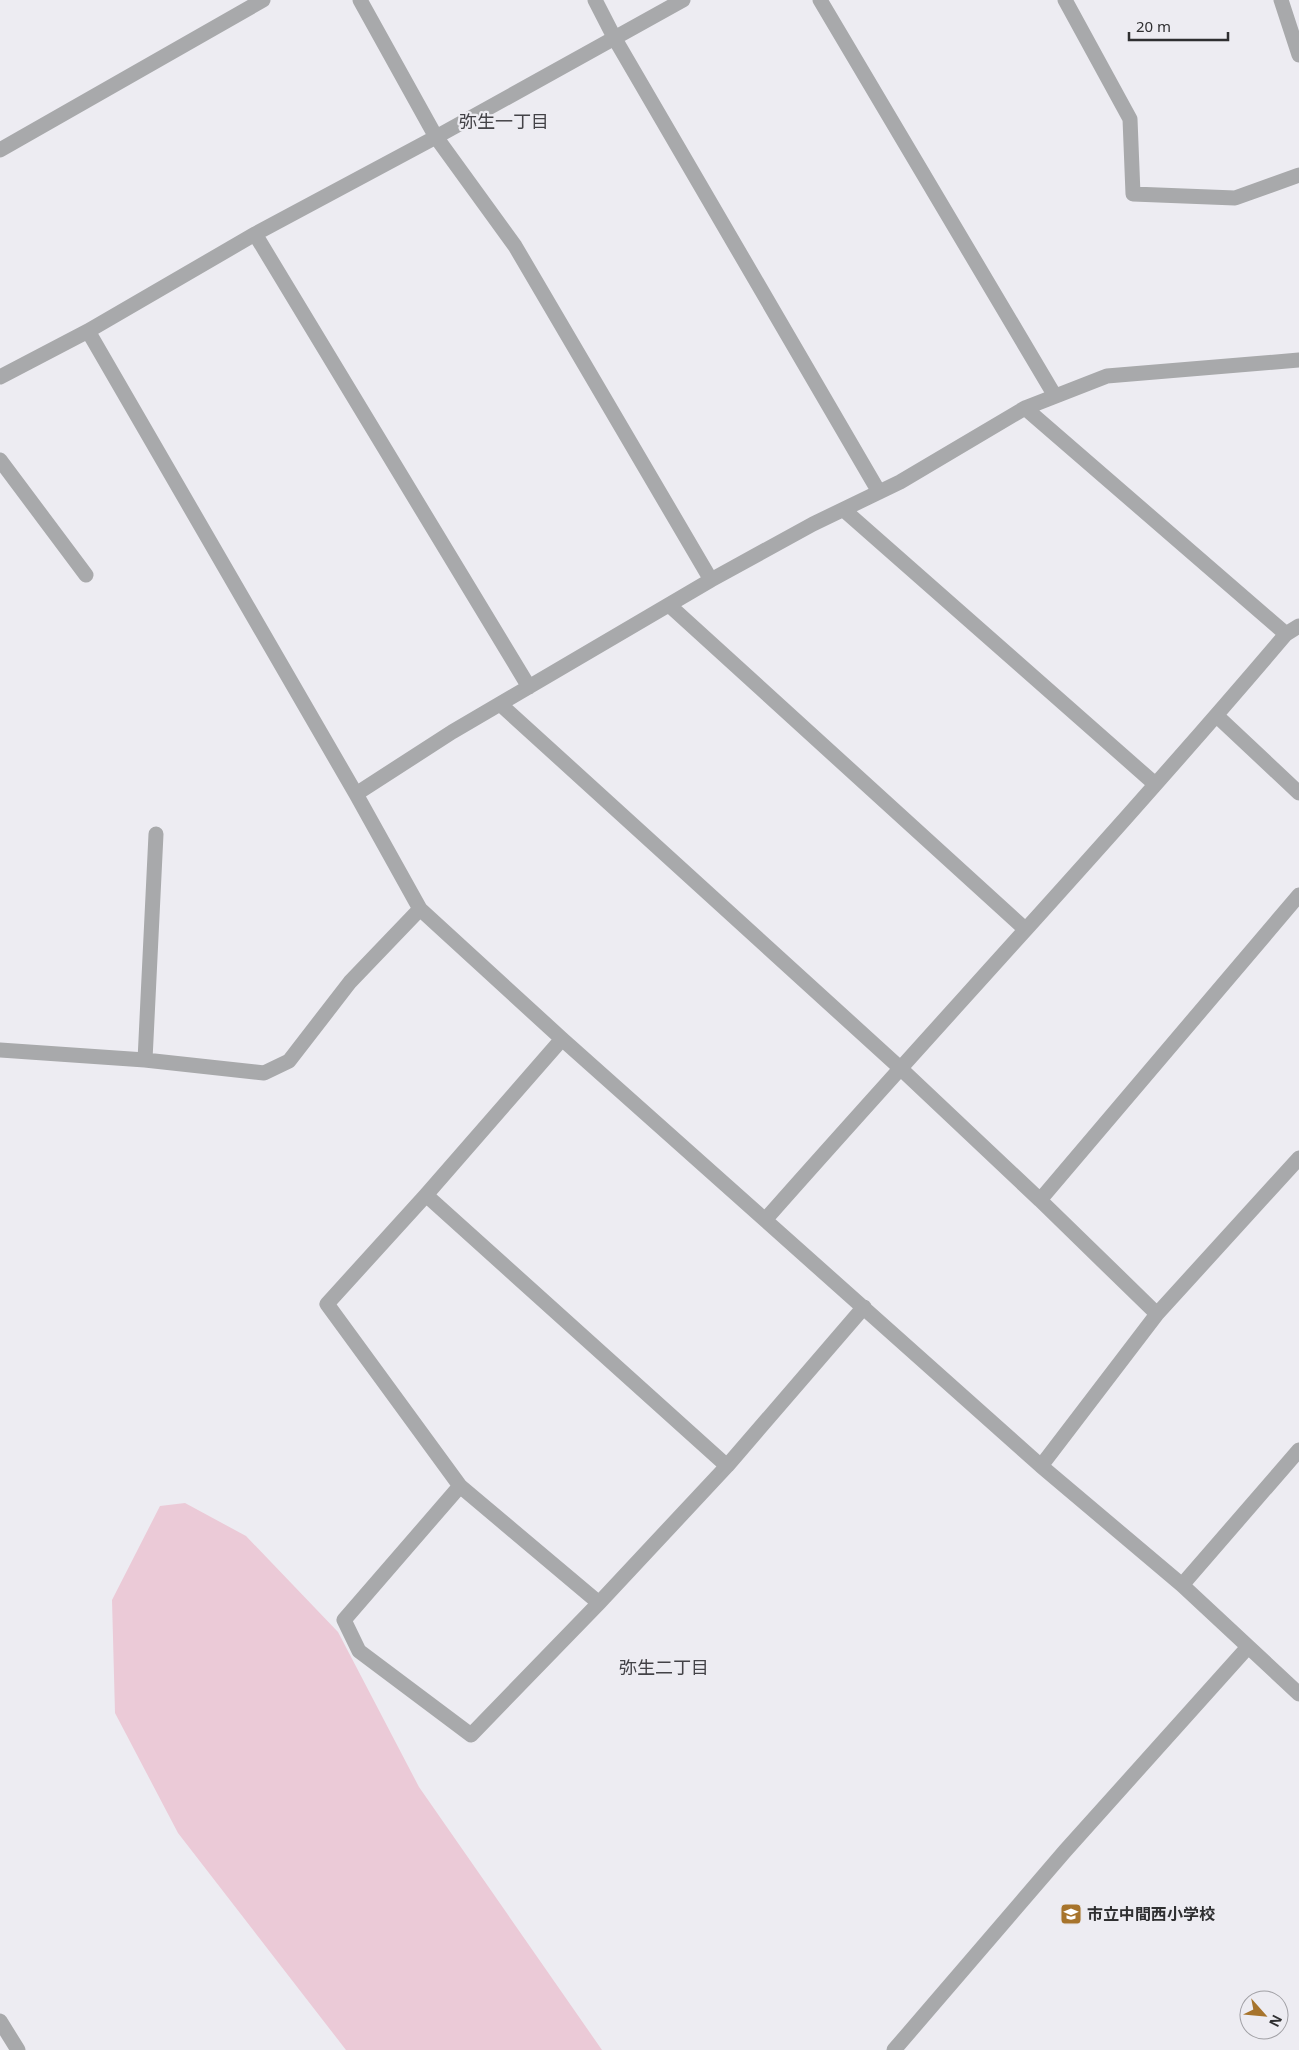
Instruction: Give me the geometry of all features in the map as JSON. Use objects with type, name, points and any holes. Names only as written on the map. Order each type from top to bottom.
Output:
[{"type":"street","points":[[0,150],[263,0]]},
{"type":"street","points":[[360,0],[436,137],[515,246],[711,580]]},
{"type":"street","points":[[595,0],[615,39],[879,492]]},
{"type":"street","points":[[0,377],[88,330],[255,234],[436,137],[683,0]]},
{"type":"street","points":[[820,0],[1055,396]]},
{"type":"street","points":[[1065,0],[1130,119],[1134,194],[1235,198],[1299,175]]},
{"type":"street","points":[[1281,0],[1299,54]]},
{"type":"street","points":[[255,234],[529,687]]},
{"type":"street","points":[[88,330],[356,794],[420,909],[562,1039],[1041,1466],[1182,1585],[1299,1694]]},
{"type":"street","points":[[356,794],[452,732],[711,580],[813,524],[900,482],[1025,408],[1107,376],[1299,360]]},
{"type":"street","points":[[765,1220],[899,1067],[1293,630],[1025,408]]},
{"type":"street","points":[[0,460],[86,575]]},
{"type":"street","points":[[844,510],[1156,784]]},
{"type":"street","points":[[669,605],[1025,929]]},
{"type":"street","points":[[500,704],[899,1067],[1157,1314]]},
{"type":"street","points":[[1217,716],[1299,793]]},
{"type":"street","points":[[145,1060],[156,834]]},
{"type":"street","points":[[1040,1200],[1299,895]]},
{"type":"street","points":[[0,1050],[145,1060],[264,1074],[289,1061],[350,982],[420,909]]},
{"type":"street","points":[[562,1039],[426,1195],[327,1304],[460,1486],[599,1603]]},
{"type":"street","points":[[1041,1466],[1157,1314],[1299,1158]]},
{"type":"street","points":[[426,1195],[726,1466]]},
{"type":"street","points":[[460,1486],[344,1620],[359,1651],[471,1735],[599,1603],[726,1466],[864,1307]]},
{"type":"street","points":[[1182,1585],[1299,1450]]},
{"type":"street","points":[[894,2050],[1065,1851],[1248,1646]]},
{"type":"street","points":[[0,2022],[18,2050]]},
{"type":"shaded area","points":[[185,1503],[246,1536],[338,1632],[419,1787],[602,2050],[346,2050],[178,1833],[115,1713],[112,1600],[160,1506]]},
{"type":"place","name":"市立中間西小学校","points":[[1071,1914]]},
{"type":"district","name":"弥生一丁目","points":[[504,121]]},
{"type":"district","name":"弥生二丁目","points":[[664,1667]]}]
